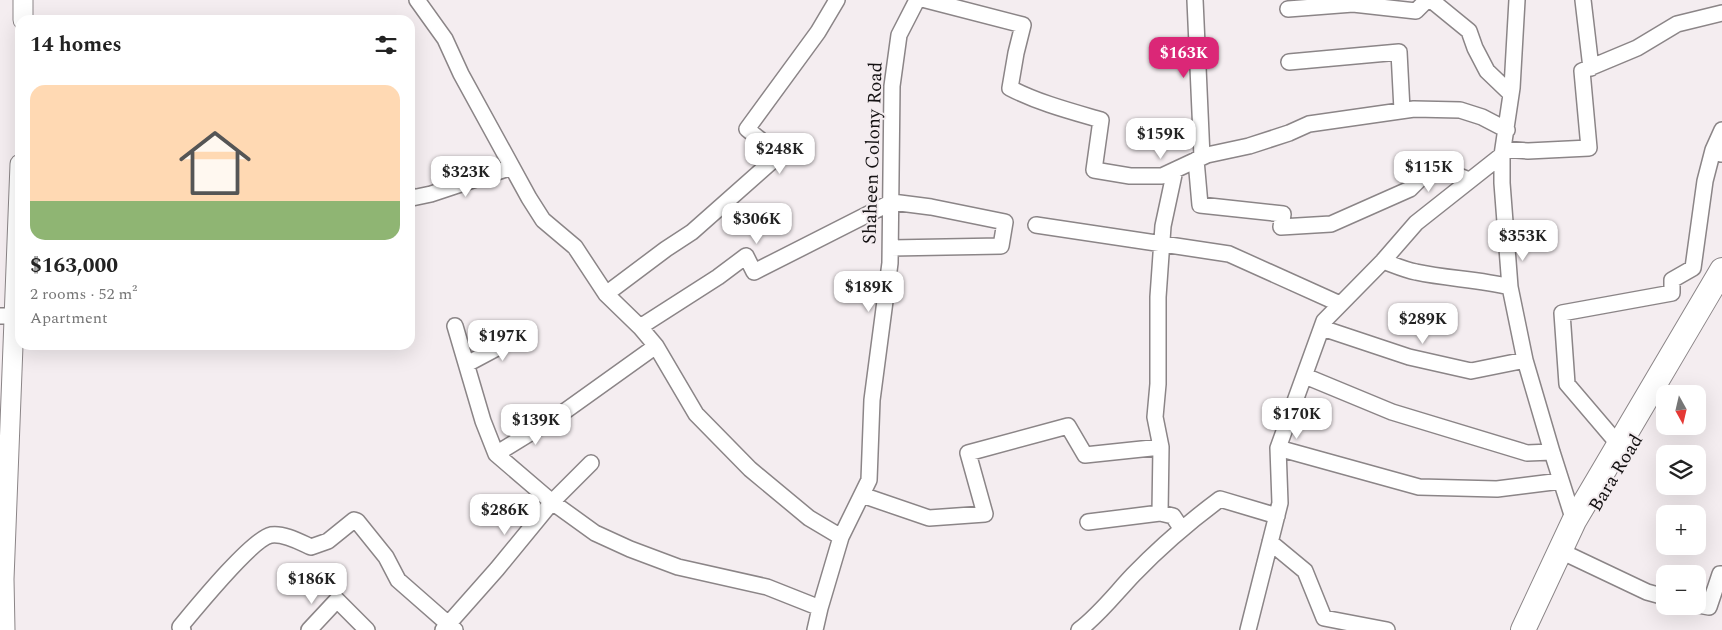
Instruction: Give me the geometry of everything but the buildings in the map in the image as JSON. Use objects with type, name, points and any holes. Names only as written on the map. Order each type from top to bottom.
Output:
[{"type":"main road","points":[[1523,630],[1574,537],[1619,445],[1722,270]]},
{"type":"main road","name":"Bara Road","points":[[1535,630],[1574,537],[1722,295]]},
{"type":"street","points":[[23,0],[23,15]]},
{"type":"street","points":[[417,0],[445,38],[460,74],[543,220],[575,247],[606,294],[640,327],[656,346],[696,414],[750,469],[809,518],[841,537]]},
{"type":"street","points":[[606,294],[692,232],[779,155],[747,129],[818,32],[837,0]]},
{"type":"street","name":"Shaheen Colony Road","points":[[815,630],[841,537],[869,480],[872,400],[891,248],[892,86],[899,35],[917,0]]},
{"type":"street","points":[[926,0],[1023,25],[1010,88],[1030,98],[1102,120],[1094,170],[1130,176],[1162,176],[1199,159],[1249,146],[1289,133],[1309,124],[1402,110],[1460,110],[1482,117],[1507,130]]},
{"type":"street","points":[[1195,0],[1200,205],[1283,214],[1280,227],[1331,224],[1410,189],[1433,166],[1469,180]]},
{"type":"street","points":[[1517,0],[1511,94],[1503,152],[1502,183],[1510,287],[1525,360],[1561,481],[1574,537],[1648,592],[1656,594]]},
{"type":"street","points":[[1584,0],[1591,68]]},
{"type":"street","points":[[1288,9],[1353,4],[1416,11],[1434,1],[1469,31],[1475,48],[1487,71],[1511,94]]},
{"type":"street","points":[[1248,630],[1280,503],[1278,448],[1324,321],[1383,261],[1416,223],[1503,152],[1588,148],[1582,72],[1637,48],[1677,24],[1722,13]]},
{"type":"street","points":[[1289,62],[1400,52],[1402,110]]},
{"type":"street","points":[[1619,445],[1566,384],[1562,313],[1672,293],[1672,280],[1693,268],[1705,182],[1717,152],[1722,130]]},
{"type":"street","points":[[415,197],[432,194],[512,167]]},
{"type":"street","points":[[1160,514],[1161,447],[1155,417],[1158,384],[1158,297],[1163,226],[1175,170]]},
{"type":"street","points":[[640,327],[718,277],[746,256],[754,272],[892,202],[931,207],[1005,222],[1000,246],[891,248]]},
{"type":"street","points":[[5,630],[2,579],[7,316],[15,222]]},
{"type":"street","points":[[1036,225],[1229,254],[1340,304]]},
{"type":"street","points":[[1383,261],[1415,272],[1456,279],[1488,281],[1510,287]]},
{"type":"street","points":[[455,326],[467,364],[468,375],[496,454],[552,502],[596,533],[630,549],[678,567],[767,587],[820,608]]},
{"type":"street","points":[[1322,328],[1409,357],[1472,370],[1525,360]]},
{"type":"street","points":[[467,364],[524,334]]},
{"type":"street","points":[[496,454],[561,414],[656,346]]},
{"type":"street","points":[[1304,376],[1392,412],[1527,453],[1552,452]]},
{"type":"street","points":[[862,495],[929,518],[985,514],[968,453],[1068,426],[1084,455],[1161,447]]},
{"type":"street","points":[[1278,448],[1419,487],[1497,489],[1561,481]]},
{"type":"street","points":[[183,630],[180,627],[252,546],[271,535],[285,537],[311,547],[328,540],[354,520],[357,521],[386,558],[398,580],[448,628],[552,502],[591,463]]},
{"type":"street","points":[[1079,630],[1092,620],[1181,528],[1220,499],[1277,516]]},
{"type":"street","points":[[1088,522],[1160,514],[1173,516],[1181,528]]},
{"type":"street","points":[[1270,542],[1305,571],[1324,618],[1387,630]]},
{"type":"street","points":[[1706,606],[1709,607],[1720,574],[1722,574]]},
{"type":"street","points":[[309,630],[338,600],[367,630]]}]
